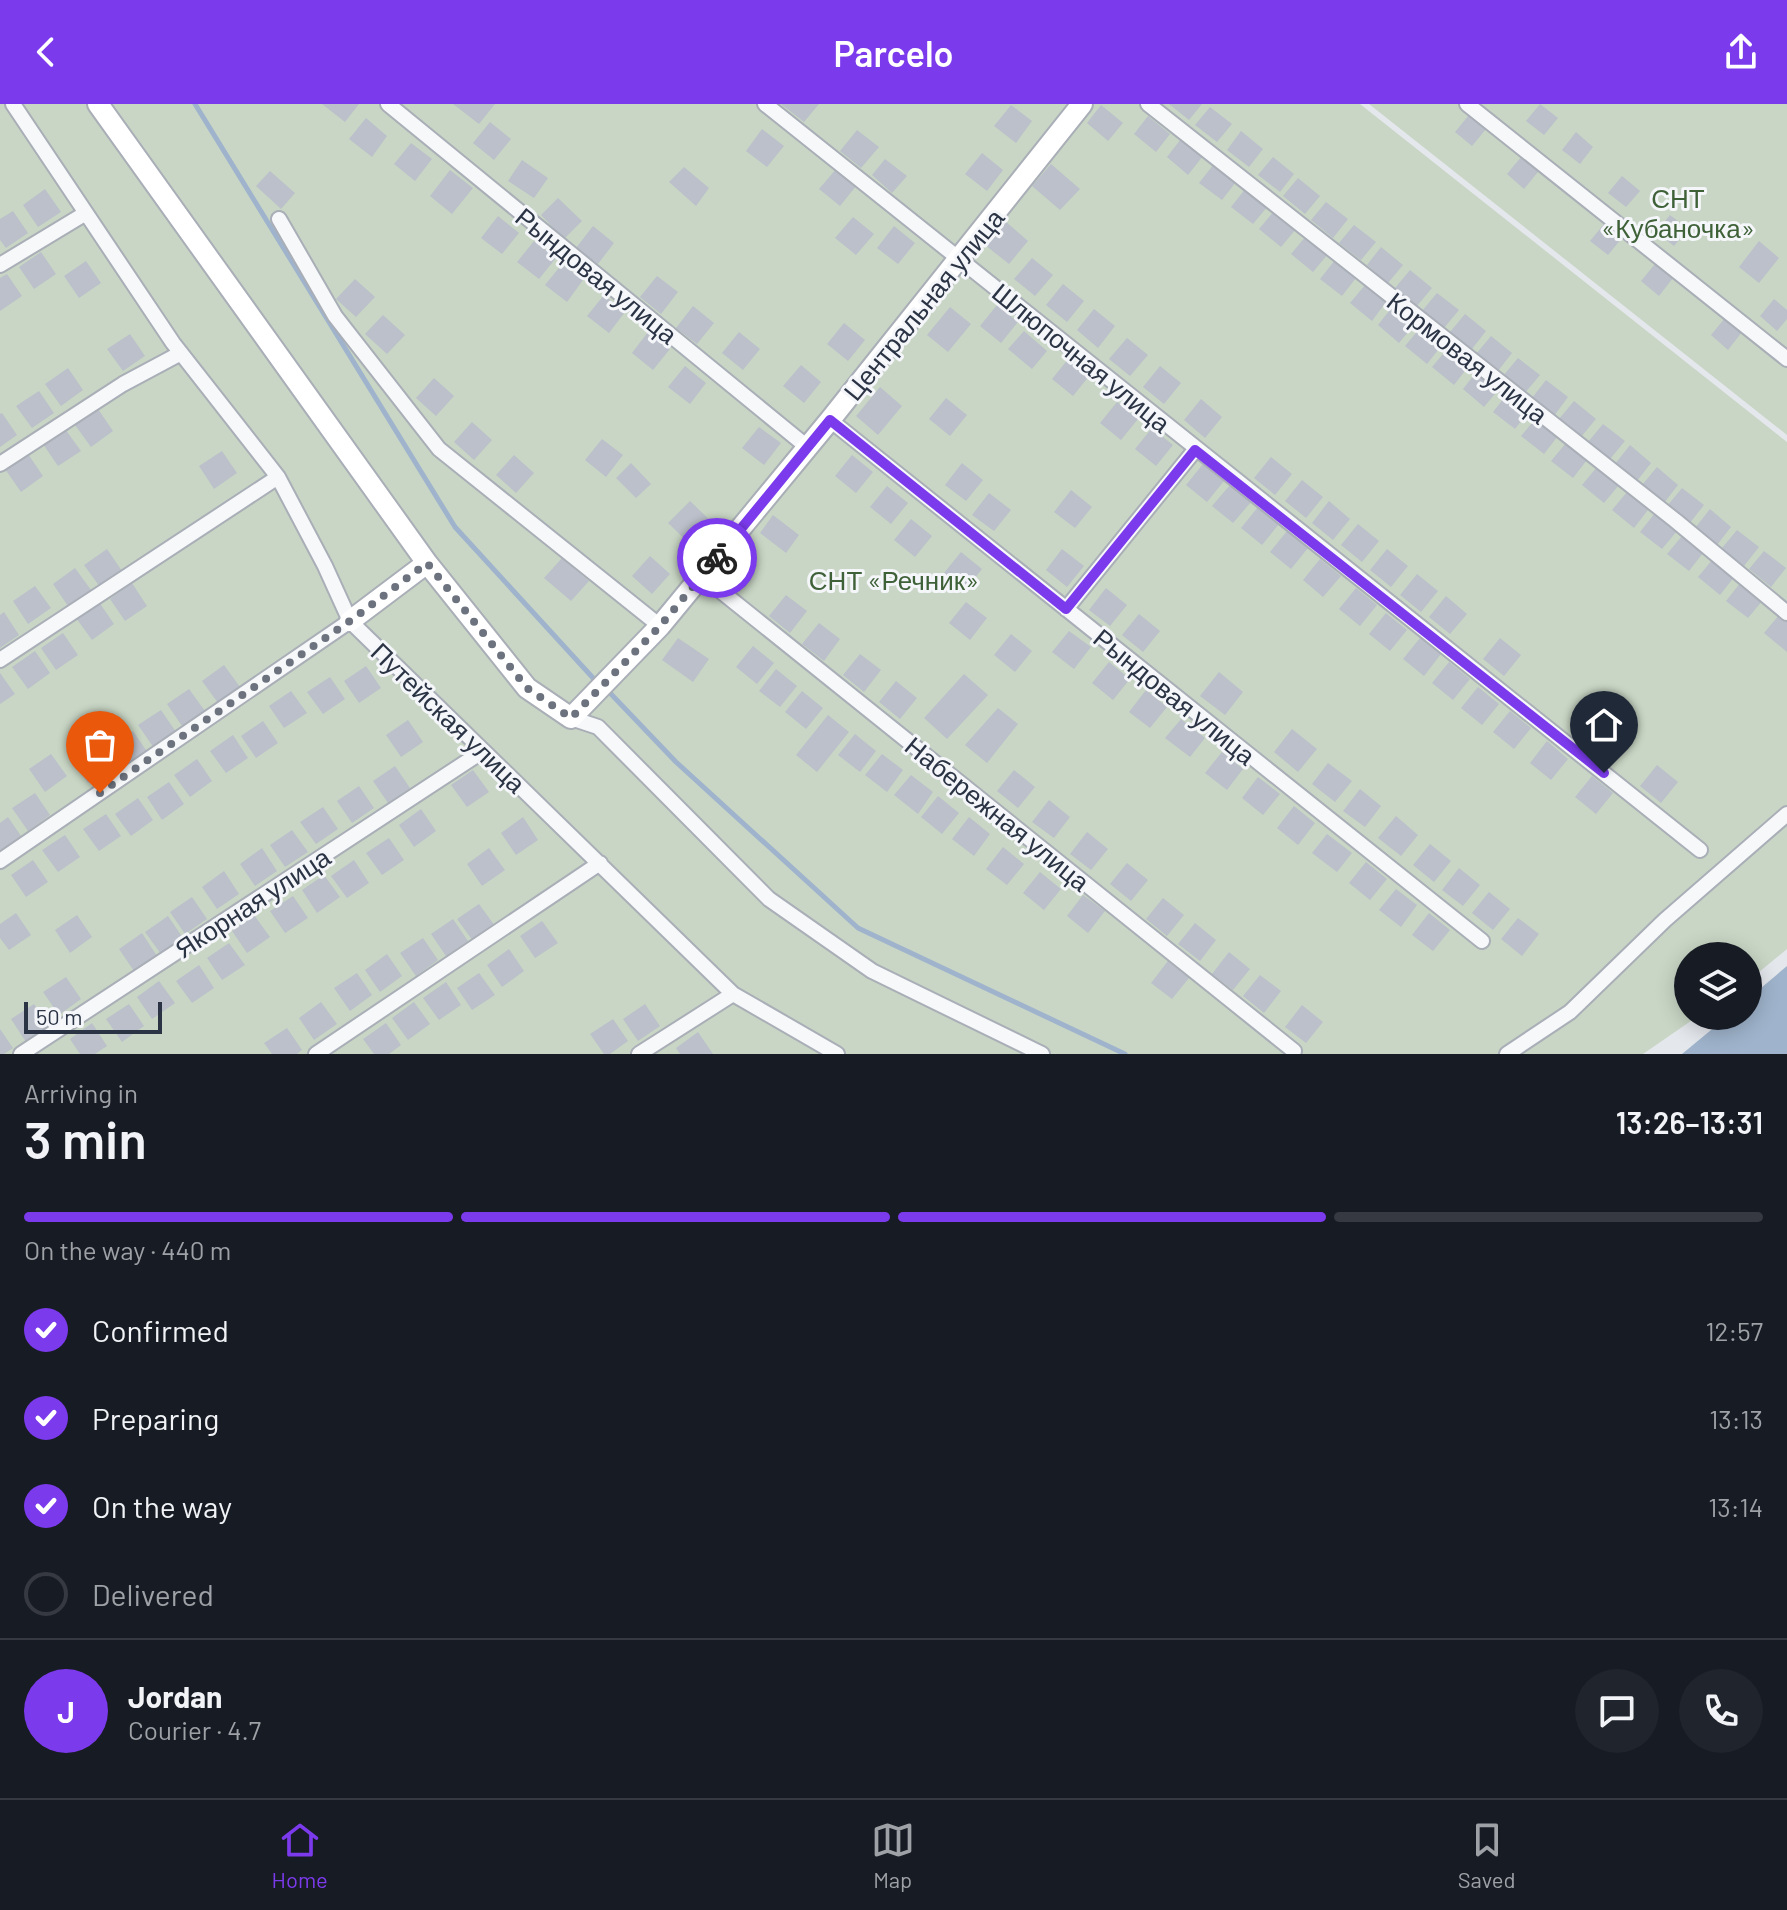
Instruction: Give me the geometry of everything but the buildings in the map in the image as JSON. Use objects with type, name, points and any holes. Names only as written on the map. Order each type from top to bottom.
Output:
[{"type":"street","name":"Путейская улица","points":[[13,104],[181,353],[278,477],[350,621],[733,994],[837,1054]]},
{"type":"street","points":[[98,104],[427,563],[527,688],[571,718],[598,727],[769,899],[872,971],[1042,1054]]},
{"type":"street","name":"Рындовая улица","points":[[388,104],[806,446]]},
{"type":"street","name":"Шлюпочная улица","points":[[765,104],[1700,850]]},
{"type":"street","name":"Центральная улица","points":[[571,718],[660,626],[702,576],[1082,104]]},
{"type":"street","name":"Кормовая улица","points":[[1148,104],[1787,613]]},
{"type":"street","points":[[1467,104],[1787,359]]},
{"type":"street","points":[[0,265],[86,213]]},
{"type":"street","points":[[279,219],[335,316],[439,449],[660,626]]},
{"type":"street","points":[[0,464],[123,384],[181,353]]},
{"type":"street","name":"Рындовая улица","points":[[830,420],[1482,941]]},
{"type":"street","points":[[1066,609],[1195,450]]},
{"type":"street","points":[[0,660],[278,477]]},
{"type":"street","points":[[0,861],[350,621],[427,563]]},
{"type":"street","name":"Набережная улица","points":[[702,576],[1294,1051]]},
{"type":"street","name":"Якорная улица","points":[[21,1054],[483,751]]},
{"type":"street","points":[[1507,1054],[1570,1012],[1665,920],[1787,814]]},
{"type":"street","points":[[316,1054],[600,863]]},
{"type":"street","points":[[639,1054],[733,994]]},
{"type":"green space","name":"СНТ «Речник»","points":[[0,104],[1360,104],[1787,442],[1787,949],[1762,970],[1762,942],[1674,942],[1674,1030],[1678,1030],[1643,1054],[0,1054]]},
{"type":"green space","name":"СНТ «Кубаночка»","points":[[1369,104],[1787,104],[1787,435]]},
{"type":"water","points":[[1787,966],[1787,1054],[1682,1054],[1711,1030],[1762,1030],[1762,987]]},
{"type":"waterway","points":[[195,104],[455,527],[594,679]]},
{"type":"waterway","points":[[611,694],[676,762],[858,928],[1125,1054]]},
{"type":"way so far","points":[[100,793],[350,621],[427,563],[527,688],[571,718],[660,626],[717,558]]},
{"type":"route","points":[[717,558],[830,420],[1066,609],[1195,450],[1604,773]]}]
